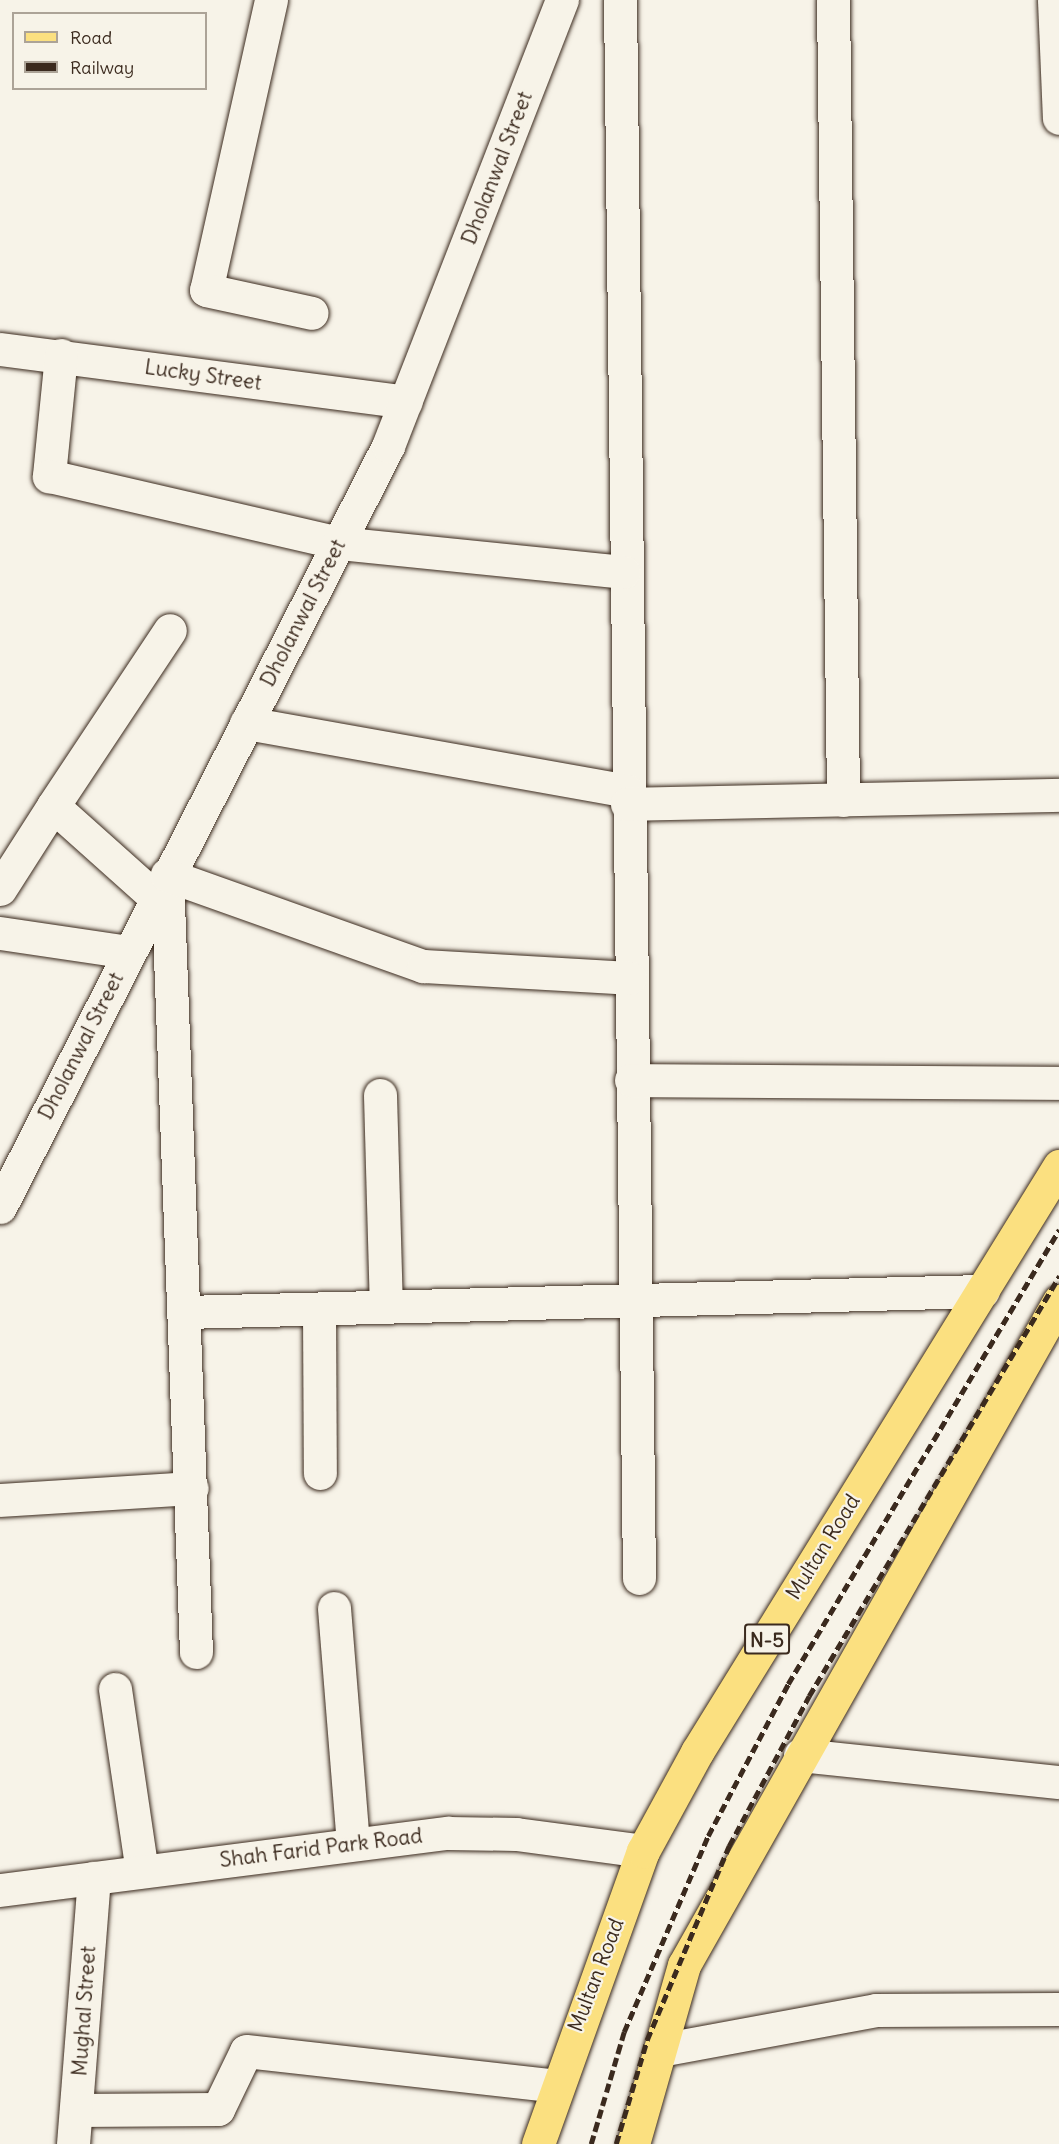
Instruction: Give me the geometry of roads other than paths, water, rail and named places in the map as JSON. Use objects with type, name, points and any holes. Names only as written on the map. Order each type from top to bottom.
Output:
[{"type":"main road","name":"Multan Road","points":[[538,2144],[643,1851],[704,1742],[1059,1166]]},
{"type":"main road","points":[[633,2144],[684,1965],[800,1755],[1059,1301]]},
{"type":"street","points":[[271,0],[206,290],[312,313]]},
{"type":"street","name":"Dholanwal Street","points":[[0,1207],[339,543],[406,402],[562,0]]},
{"type":"street","points":[[620,0],[624,572],[639,1578]]},
{"type":"street","points":[[833,0],[843,800]]},
{"type":"street","points":[[1054,0],[1059,118]]},
{"type":"street","name":"Lucky Street","points":[[0,349],[61,355],[406,402]]},
{"type":"street","points":[[61,355],[49,476],[339,543],[624,572]]},
{"type":"street","points":[[0,890],[170,630]]},
{"type":"street","points":[[246,723],[627,797],[843,800],[1059,795]]},
{"type":"street","points":[[53,806],[162,886],[423,966],[630,978]]},
{"type":"street","points":[[162,886],[185,1312],[196,1652]]},
{"type":"street","points":[[0,933],[129,952]]},
{"type":"street","points":[[631,1080],[1059,1083]]},
{"type":"street","points":[[380,1095],[386,1306]]},
{"type":"street","points":[[185,1312],[983,1291]]},
{"type":"street","points":[[319,1309],[320,1473]]},
{"type":"street","points":[[0,1500],[192,1488]]},
{"type":"street","points":[[334,1608],[352,1843]]},
{"type":"street","points":[[115,1689],[142,1871]]},
{"type":"street","points":[[800,1755],[1059,1782]]},
{"type":"street","name":"Shah Farid Park Road","points":[[0,1890],[352,1843],[448,1833],[516,1834],[643,1851]]},
{"type":"street","name":"Mughal Street","points":[[73,2144],[94,1878]]},
{"type":"street","points":[[660,2050],[876,2010],[1059,2009]]},
{"type":"street","points":[[76,2110],[218,2109],[246,2051],[557,2086]]},
{"type":"railway","points":[[591,2144],[624,2032],[708,1836],[788,1684],[1059,1230]]},
{"type":"railway","points":[[616,2144],[647,2040],[729,1846],[809,1696],[1059,1276]]}]
